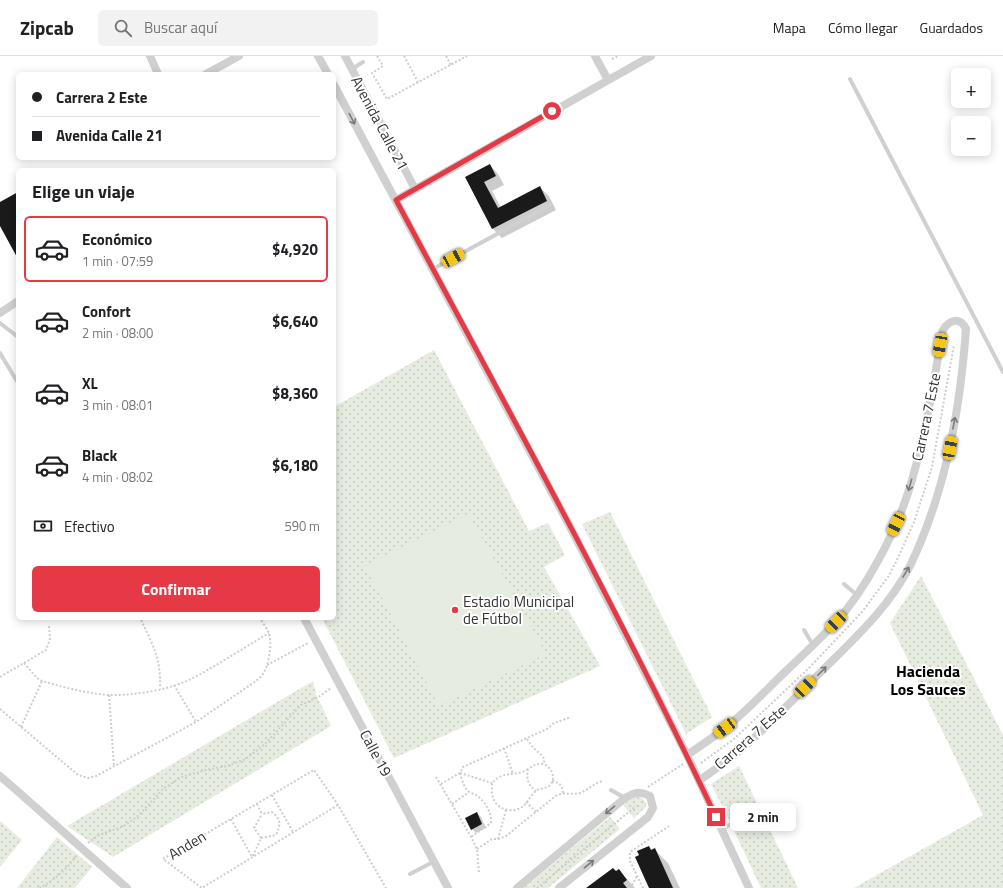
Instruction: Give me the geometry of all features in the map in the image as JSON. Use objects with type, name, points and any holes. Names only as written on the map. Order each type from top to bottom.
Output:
[{"type":"street","points":[[150,56],[157,72]]},
{"type":"street","points":[[210,72],[239,56]]},
{"type":"street","name":"Avenida Calle 21","points":[[318,56],[327,72]]},
{"type":"street","name":"Avenida Calle 21","points":[[345,56],[414,189]]},
{"type":"street","points":[[595,56],[608,80]]},
{"type":"street","points":[[396,200],[651,56]]},
{"type":"street","name":"Avenida Calle 21","points":[[336,89],[568,523],[688,758],[749,888]]},
{"type":"street","points":[[0,313],[16,302]]},
{"type":"street","name":"Carrera 7 Este","points":[[688,758],[725,728],[813,645],[836,622],[857,595],[889,537],[908,494],[929,407],[943,330],[947,324],[953,321],[960,321],[964,324],[966,329],[963,364],[957,408],[947,461],[936,502],[909,566],[895,590],[875,617],[738,752],[699,781]]},
{"type":"street","name":"Calle 19","points":[[305,620],[448,888]]},
{"type":"street","points":[[0,776],[127,888]]},
{"type":"street","points":[[517,888],[625,798],[632,794],[641,792],[650,796],[653,808],[648,818],[558,888]]},
{"type":"lane","points":[[352,69],[363,62]]},
{"type":"lane","points":[[850,79],[1003,372]]},
{"type":"lane","points":[[433,269],[550,205]]},
{"type":"lane","points":[[0,323],[16,335]]},
{"type":"lane","points":[[0,353],[16,380]]},
{"type":"lane","points":[[844,584],[857,595]]},
{"type":"lane","points":[[804,630],[813,645]]},
{"type":"lane","points":[[611,790],[625,798]]},
{"type":"lane","points":[[722,829],[761,808]]},
{"type":"lane","points":[[410,874],[434,861]]},
{"type":"path","points":[[377,56],[383,66],[372,73],[387,99],[467,56]]},
{"type":"path","points":[[404,56],[418,82]]},
{"type":"path","points":[[446,56],[450,65]]},
{"type":"path","points":[[612,59],[618,56]]},
{"type":"path","points":[[141,620],[158,658],[160,689]]},
{"type":"path","points":[[0,709],[78,775],[88,778],[96,776],[196,722],[256,681],[262,675],[267,665],[270,653],[269,633],[261,620]]},
{"type":"path","points":[[0,677],[46,650],[50,639],[49,626]]},
{"type":"path","points":[[24,663],[37,678],[42,681],[98,694],[109,695],[139,693],[174,686],[192,678],[269,633]]},
{"type":"path","points":[[267,665],[315,638]]},
{"type":"path","points":[[21,727],[42,681]]},
{"type":"path","points":[[39,888],[64,872],[82,849],[93,838],[124,826],[139,815],[164,788],[182,777],[227,766],[246,759],[265,744],[301,705],[320,696],[339,683]]},
{"type":"path","points":[[174,686],[196,722]]},
{"type":"path","points":[[109,695],[114,766]]},
{"type":"path","points":[[441,784],[460,773],[463,767],[570,717]]},
{"type":"path","points":[[527,738],[533,748],[542,755],[544,764]]},
{"type":"path","points":[[504,748],[513,774]]},
{"type":"path","name":"Carrera 7 Este","points":[[641,792],[688,758]]},
{"type":"path","points":[[536,764],[544,764],[550,769],[553,776],[550,785],[546,788],[536,790],[522,807],[506,810],[495,802],[492,795],[492,783],[500,776],[521,773],[536,764]]},
{"type":"path","points":[[528,769],[526,775],[528,781],[531,787],[536,790]]},
{"type":"path","name":"Anden","points":[[338,805],[202,888],[163,859],[314,770],[338,805],[386,888]]},
{"type":"path","points":[[460,773],[492,783]]},
{"type":"path","points":[[460,773],[464,785],[469,792],[478,796],[485,804],[492,817],[491,823],[471,837]]},
{"type":"path","points":[[436,777],[477,849],[479,873]]},
{"type":"path","points":[[552,781],[559,783],[562,786],[563,793]]},
{"type":"path","points":[[477,849],[492,839],[498,839],[506,836],[557,795],[563,793],[571,794],[580,792],[595,783],[603,781]]},
{"type":"path","points":[[452,804],[469,792]]},
{"type":"path","points":[[272,795],[293,832]]},
{"type":"path","points":[[526,802],[536,812]]},
{"type":"path","points":[[256,804],[262,814]]},
{"type":"path","points":[[537,888],[636,806]]},
{"type":"path","points":[[498,839],[506,810]]},
{"type":"path","points":[[272,812],[278,818],[280,826],[276,835],[261,838],[254,828],[262,814],[272,812]]},
{"type":"path","points":[[231,819],[252,857]]},
{"type":"path","points":[[643,888],[630,861],[630,852],[669,826]]},
{"type":"path","points":[[252,857],[261,838]]},
{"type":"path","points":[[629,888],[637,876]]},
{"type":"shaded area","points":[[434,350],[529,531],[548,523],[565,555],[544,567],[600,666],[394,758],[323,620],[336,620],[336,406]]},
{"type":"shaded area","points":[[610,512],[712,717],[686,734],[582,524]]},
{"type":"shaded area","name":"Estadio Municipal de Fútbol","points":[[469,514],[546,654],[439,706],[365,566]]},
{"type":"shaded area","points":[[921,576],[1003,735],[1003,888],[854,888],[983,815],[890,623]]},
{"type":"shaded area","points":[[313,681],[316,694],[331,726],[113,857],[67,826]]},
{"type":"shaded area","points":[[739,766],[798,888],[761,888],[711,784]]},
{"type":"shaded area","points":[[637,796],[643,799],[647,804],[645,808],[634,818],[623,805],[631,798]]},
{"type":"shaded area","points":[[610,817],[620,829],[548,888],[523,888]]},
{"type":"shaded area","points":[[0,821],[22,840],[0,867]]},
{"type":"shaded area","points":[[57,837],[92,867],[75,888],[17,888]]},
{"type":"building","points":[[490,164],[496,176],[484,182],[498,208],[540,186],[547,201],[492,229],[465,177]]},
{"type":"building","points":[[16,193],[16,255],[0,226],[0,202]]},
{"type":"building","points":[[477,812],[482,824],[471,830],[465,818]]},
{"type":"building","points":[[649,846],[651,850],[655,848],[673,888],[649,888],[635,857],[639,855],[637,851]]},
{"type":"building","points":[[613,868],[616,871],[619,869],[627,880],[623,883],[627,888],[586,888]]},
{"type":"place","name":"Estadio Municipal de Fútbol","points":[[455,610]]},
{"type":"district","name":"Hacienda Los Sauces","points":[[928,680]]},
{"type":"route","points":[[552,111],[396,200],[568,523],[687,756],[716,817]]}]
